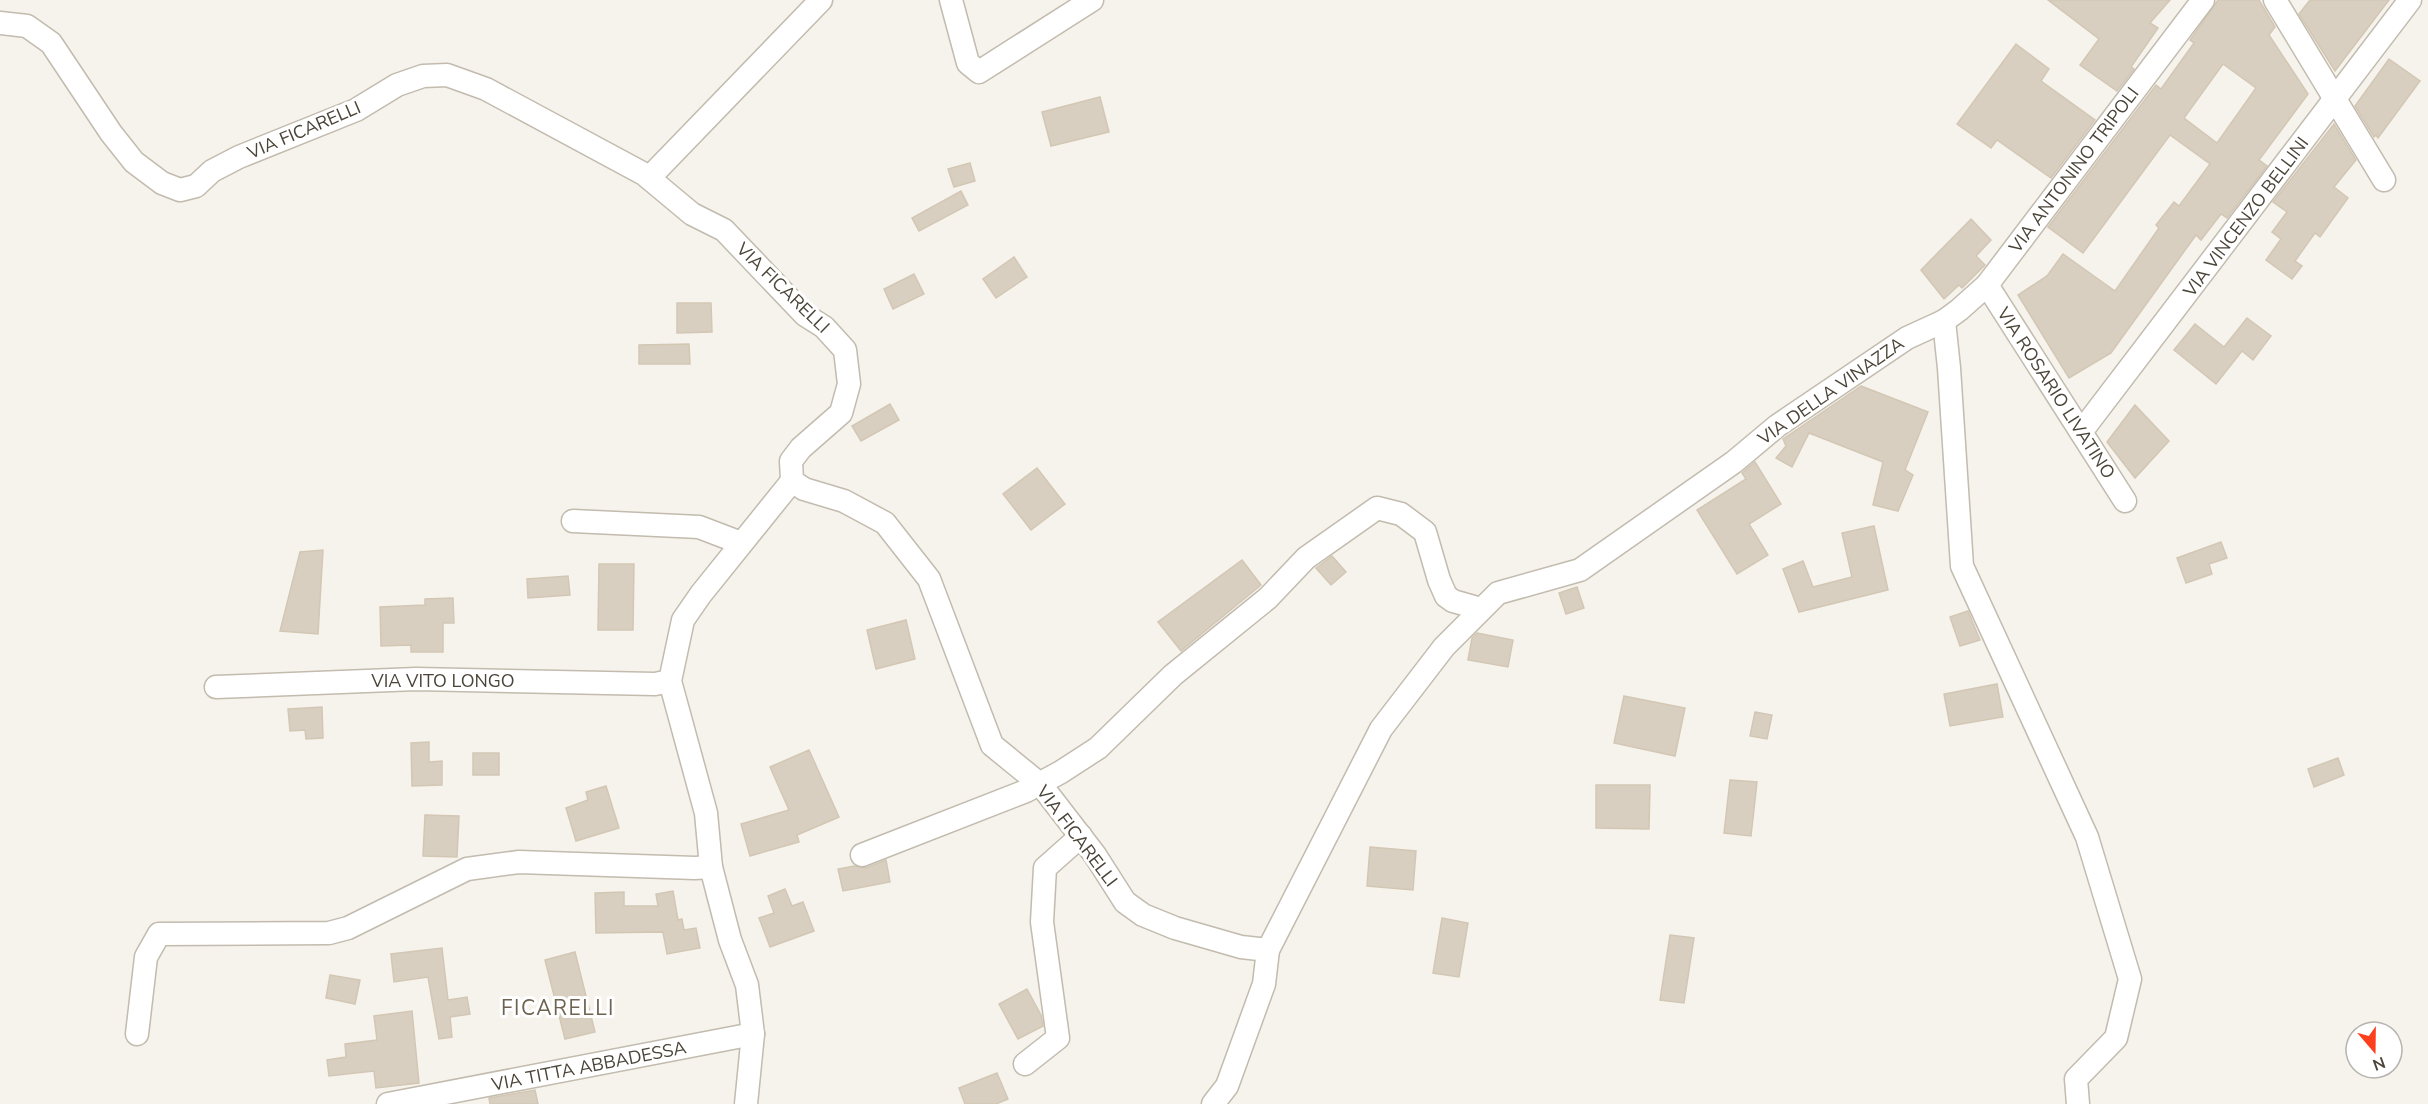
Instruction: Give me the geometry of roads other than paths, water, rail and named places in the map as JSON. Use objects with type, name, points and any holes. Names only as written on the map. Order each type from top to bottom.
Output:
[{"type":"street","points":[[649,178],[821,0]]},
{"type":"street","points":[[951,0],[968,63],[979,72],[1092,0]]},
{"type":"street","name":"VIA ANTONINO TRIPOLI","points":[[1938,324],[1959,310],[1987,285],[2203,0]]},
{"type":"street","points":[[2275,0],[2384,180]]},
{"type":"street","name":"VIA VINCENZO BELLINI","points":[[2081,432],[2409,0]]},
{"type":"street","name":"VIA FICARELLI","points":[[0,23],[27,26],[51,43],[111,133],[134,162],[162,183],[180,190],[196,186],[212,171],[239,158],[356,110],[397,85],[423,76],[447,75],[486,89],[649,178],[692,214],[724,230],[805,315],[824,327],[845,350],[849,384],[841,413],[801,448],[790,461],[792,481],[804,489],[844,501],[885,523],[929,579],[992,745],[1041,785],[1081,836],[1125,903],[1143,915],[1175,928],[1241,947],[1268,950]]},
{"type":"street","name":"VIA ROSARIO LIVATINO","points":[[1987,285],[2125,501]]},
{"type":"street","points":[[1938,324],[1949,368],[1962,566],[2087,837],[2130,979],[2116,1038],[2076,1079],[2078,1104]]},
{"type":"street","name":"VIA DELLA VINAZZA","points":[[1268,950],[1381,729],[1444,647],[1498,592],[1580,570],[1734,462],[1776,426],[1907,338],[1938,324]]},
{"type":"street","points":[[746,1104],[753,1034],[747,985],[730,940],[711,867],[706,813],[670,681],[683,620],[701,594],[792,481]]},
{"type":"street","points":[[862,855],[1041,785],[1098,748],[1173,675],[1268,598],[1306,558],[1377,508],[1401,514],[1425,532],[1446,596],[1454,601],[1481,609]]},
{"type":"street","points":[[573,521],[699,528],[741,543]]},
{"type":"street","name":"VIA VITO LONGO","points":[[216,687],[416,679],[655,684],[670,681]]},
{"type":"street","points":[[1025,1064],[1058,1038],[1042,922],[1045,868],[1081,836]]},
{"type":"street","points":[[137,1034],[146,957],[159,934],[329,933],[348,928],[467,869],[519,862],[711,867]]},
{"type":"street","points":[[1213,1104],[1227,1086],[1264,984],[1268,950]]},
{"type":"street","name":"VIA TITTA ABBADESSA","points":[[388,1104],[753,1034]]},
{"type":"district","name":"FICARELLI","points":[[558,1008]]}]
